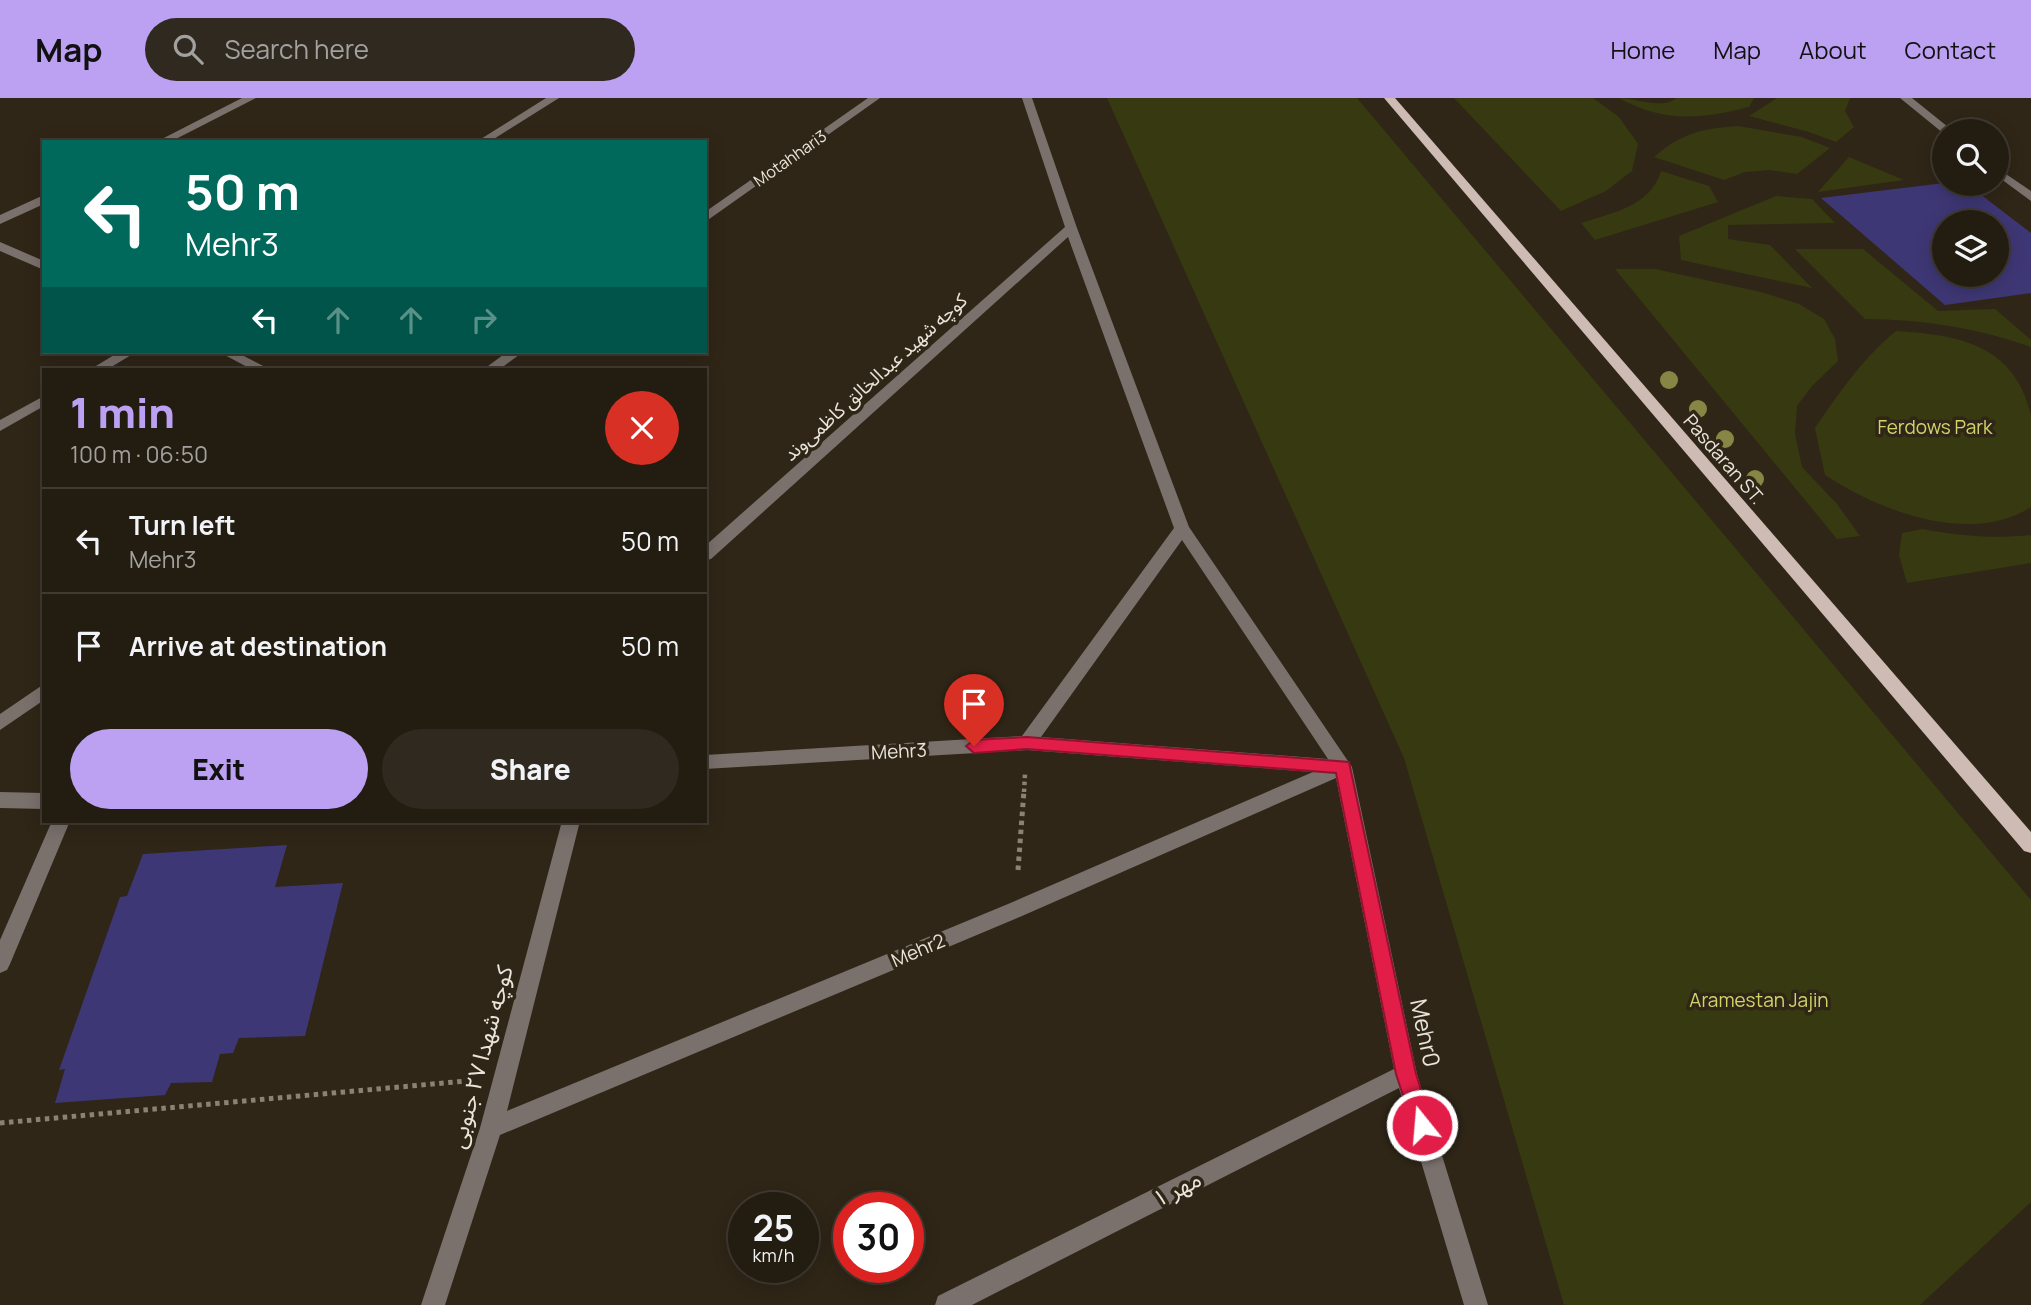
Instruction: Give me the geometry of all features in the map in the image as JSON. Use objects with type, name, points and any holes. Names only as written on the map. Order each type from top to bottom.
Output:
[{"type":"main road","name":"Pasdaran ST.","points":[[1389,98],[2031,845]]},
{"type":"street","points":[[165,140],[251,98]]},
{"type":"street","points":[[484,140],[554,98]]},
{"type":"street","name":"Motahhari3","points":[[707,217],[875,98]]},
{"type":"street","points":[[1027,98],[1071,229],[1182,528],[1343,767]]},
{"type":"street","points":[[1910,100],[1933,119]]},
{"type":"street","points":[[2009,180],[2031,197]]},
{"type":"street","points":[[0,220],[42,200]]},
{"type":"street","name":"کوچه شهید عبدالخالق کاظمی‌وند","points":[[707,553],[1071,229]]},
{"type":"street","points":[[0,246],[42,265]]},
{"type":"street","points":[[100,368],[125,354]]},
{"type":"street","points":[[230,354],[260,368]]},
{"type":"street","points":[[492,368],[513,354]]},
{"type":"street","points":[[0,426],[42,401]]},
{"type":"street","points":[[1027,743],[1182,528]]},
{"type":"street","points":[[0,723],[42,692]]},
{"type":"street","name":"Mehr3","points":[[707,762],[1027,743],[1343,767]]},
{"type":"street","name":"Mehr2","points":[[491,1128],[1015,910],[1343,767]]},
{"type":"street","name":"Mehr0","points":[[1343,767],[1406,1074],[1476,1305]]},
{"type":"street","points":[[0,800],[42,801]]},
{"type":"street","points":[[0,964],[60,823]]},
{"type":"street","name":"کوچه شهدا ۲۷ جنوبی","points":[[433,1305],[491,1128],[570,823]]},
{"type":"street","name":"مهر ۱","points":[[947,1305],[1406,1074]]},
{"type":"path","points":[[1015,910],[1027,743]]},
{"type":"path","points":[[0,1123],[504,1077]]},
{"type":"green space","name":"Aramestan Jajin","points":[[1107,98],[1357,98],[2031,900],[2031,1202],[1920,1305],[1564,1305],[1404,758]]},
{"type":"green space","points":[[1454,98],[1593,98],[1619,117],[1638,144],[1632,171],[1606,191],[1561,211]]},
{"type":"green space","points":[[1619,98],[1664,103],[1676,98],[1754,98],[1749,107],[1715,114],[1683,116],[1651,112]]},
{"type":"green space","points":[[1777,98],[1850,98],[1845,111],[1854,127],[1836,142],[1749,116]]},
{"type":"green space","points":[[1738,126],[1802,137],[1830,148],[1797,174],[1770,170],[1745,172],[1724,180],[1654,157],[1674,142],[1693,133]]},
{"type":"green space","points":[[1849,157],[1904,180],[1818,192]]},
{"type":"green space","points":[[1661,171],[1709,186],[1718,202],[1595,240],[1581,223],[1617,211],[1639,200],[1656,183]]},
{"type":"green space","points":[[1776,196],[1812,199],[1835,223],[1728,225],[1728,239],[1770,245],[1812,288],[1681,260],[1679,236]]},
{"type":"green space","points":[[1795,249],[1863,249],[1938,311],[1995,309],[2031,340],[2031,347],[1949,326],[1865,319]]},
{"type":"green space","points":[[1615,269],[1655,269],[1761,292],[1799,304],[1824,319],[1835,339],[1838,361],[1812,386],[1797,406],[1795,434],[1802,467],[1837,504],[1860,536],[1837,539]]},
{"type":"green space","name":"Ferdows Park","points":[[1896,331],[1962,341],[1981,348],[2012,372],[2023,391],[2031,415],[2031,507],[2007,518],[1981,524],[1954,524],[1898,511],[1872,501],[1825,475],[1815,428],[1862,365]]},
{"type":"green space","points":[[1922,529],[1976,536],[2031,535],[2031,563],[1907,583],[1899,555],[1902,533]]},
{"type":"building","points":[[1932,184],[1932,196],[1983,196],[2001,210],[1932,210],[1932,287],[2009,287],[2009,216],[2031,233],[2031,293],[1945,305],[1821,198]]},
{"type":"building","points":[[287,845],[275,887],[343,883],[305,1036],[239,1038],[233,1053],[220,1054],[212,1082],[171,1083],[165,1095],[55,1103],[65,1069],[59,1070],[120,897],[127,896],[143,854]]},
{"type":"route","points":[[974,746],[1027,743],[1343,767],[1406,1074],[1422,1125]]}]
